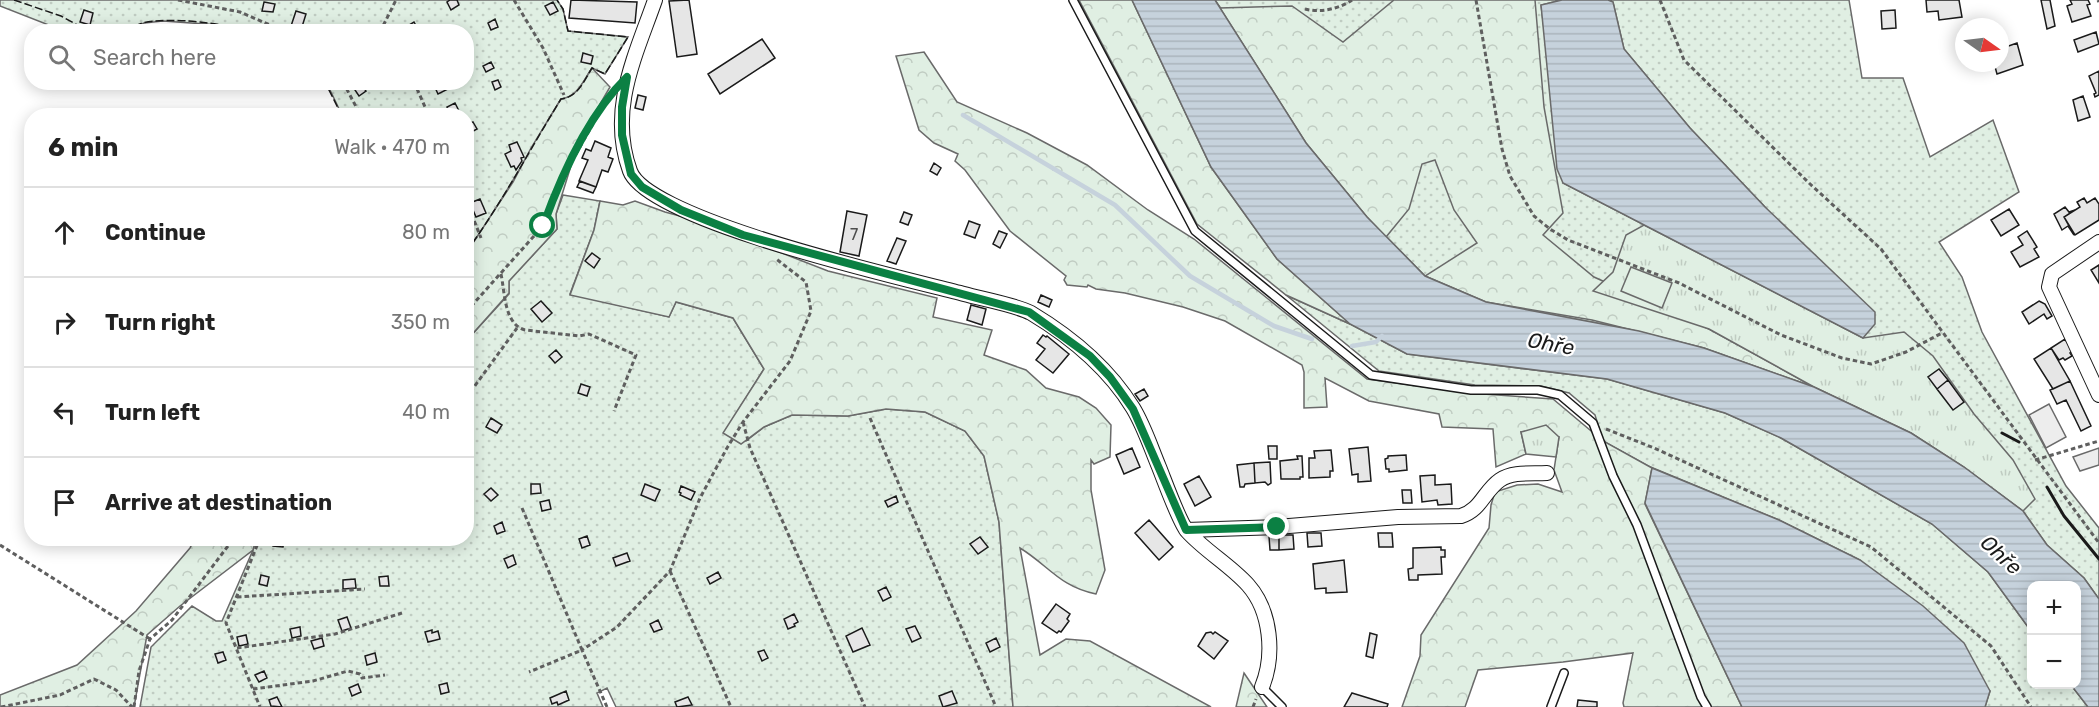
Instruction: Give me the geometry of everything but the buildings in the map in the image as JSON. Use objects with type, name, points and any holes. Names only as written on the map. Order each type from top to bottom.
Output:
[{"type":"street","points":[[655,0],[627,77],[622,107],[622,135],[631,174],[642,187],[681,210],[743,235],[1029,312],[1090,356],[1110,377],[1144,431],[1186,530],[1249,586],[1262,610],[1269,633],[1269,670],[1262,687]]},
{"type":"street","points":[[2099,242],[2052,274],[2049,287],[2099,395]]},
{"type":"street","points":[[1186,530],[1277,527],[1398,517],[1461,516],[1470,514],[1499,481],[1514,474],[1547,473]]},
{"type":"lane","points":[[1073,0],[1195,231],[1371,375],[1471,390],[1538,390],[1560,395],[1593,423],[1612,476],[1637,525],[1701,697],[1707,707]]},
{"type":"lane","points":[[1551,707],[1564,674]]},
{"type":"lane","points":[[1262,687],[1282,707]]},
{"type":"path","points":[[178,0],[240,12],[268,24]]},
{"type":"path","points":[[385,24],[396,0]]},
{"type":"path","points":[[514,0],[543,48],[564,95]]},
{"type":"path","points":[[1305,9],[1314,11],[1330,9],[1352,0]]},
{"type":"path","points":[[1476,0],[1502,149],[1510,176],[1534,216],[1550,229],[1568,240],[1679,283],[1781,335],[1842,358],[1871,364],[1906,351],[1942,333]]},
{"type":"path","points":[[1660,0],[1684,60],[1809,183],[1881,249],[2035,460],[2099,543]]},
{"type":"path","points":[[474,303],[543,226],[557,187],[591,126],[611,93],[627,77]]},
{"type":"path","points":[[347,90],[358,108]]},
{"type":"path","points":[[418,90],[425,108]]},
{"type":"path","points":[[474,220],[481,238]]},
{"type":"path","points":[[529,672],[582,651],[617,627],[670,571],[700,498],[743,422],[790,361],[811,311],[806,282],[770,255]]},
{"type":"path","points":[[501,274],[510,317],[517,328]]},
{"type":"path","points":[[517,328],[579,336],[589,334],[636,355],[614,411]]},
{"type":"path","points":[[474,388],[517,328]]},
{"type":"path","points":[[870,418],[996,707]]},
{"type":"path","points":[[743,422],[750,448],[865,707]]},
{"type":"path","points":[[1593,423],[1654,448],[1871,547],[1991,646],[2031,707]]},
{"type":"path","points":[[2035,460],[2099,441]]},
{"type":"path","points":[[522,508],[607,707]]},
{"type":"path","points":[[0,545],[150,639]]},
{"type":"path","points":[[133,707],[139,671],[150,639],[172,621],[228,546]]},
{"type":"path","points":[[257,546],[226,623],[261,707]]},
{"type":"path","points":[[670,571],[731,707]]},
{"type":"path","points":[[237,597],[365,589]]},
{"type":"path","points":[[237,648],[335,634],[402,613]]},
{"type":"path","points":[[253,688],[313,681],[348,671],[360,674],[362,678],[385,675]]},
{"type":"path","points":[[1,707],[60,695],[94,679],[116,690],[133,707]]},
{"type":"green space","points":[[0,0],[557,0],[563,9],[568,31],[628,37],[605,74],[592,68],[575,92],[561,99],[504,196],[474,242],[474,108],[339,108],[330,90],[474,90],[474,24],[205,24],[163,21],[142,24],[46,24],[0,6]]},
{"type":"green space","points":[[1079,0],[1132,0],[1211,167],[1277,259],[1350,324],[1286,295],[1197,224]]},
{"type":"green space","points":[[1215,0],[1562,0],[1541,5],[1563,183],[1863,338],[1765,207],[1690,128],[1624,49],[1613,2],[1608,0],[1849,0],[1862,78],[1903,78],[1930,157],[1993,120],[2019,192],[1939,242],[1962,277],[1982,332],[2066,486],[2099,528],[2099,599],[2084,578],[2047,545],[2023,511],[1911,433],[1814,387],[1704,348],[1639,331],[1486,302],[1425,276],[1367,217]]},
{"type":"green space","points":[[1394,0],[1535,0],[1544,107],[1563,213],[1543,235],[1594,277],[1709,329],[1814,387],[1704,348],[1592,320],[1486,302],[1425,276],[1477,243],[1454,210],[1435,160],[1422,164],[1409,209],[1386,237],[1306,143],[1220,8],[1292,6],[1343,42]]},
{"type":"green space","points":[[924,52],[957,102],[1027,133],[1087,165],[1148,210],[1194,239],[1367,379],[1469,393],[1553,399],[1603,441],[1652,468],[1645,504],[1742,707],[1624,707],[1633,653],[1478,670],[1465,707],[1402,707],[1420,656],[1421,635],[1489,528],[1491,505],[1495,492],[1517,485],[1538,484],[1562,492],[1554,470],[1559,437],[1521,432],[1526,454],[1496,467],[1493,429],[1442,427],[1439,414],[1369,401],[1325,378],[1327,407],[1304,408],[1302,365],[1225,321],[1183,307],[1125,293],[1096,289],[1088,285],[1087,287],[1067,285],[1064,280],[1066,276],[1010,231],[965,170],[955,161],[958,154],[934,143],[919,130],[896,56]]},
{"type":"green space","points":[[592,68],[610,87],[579,140],[556,214],[557,229],[509,281],[509,293],[474,332],[474,241],[513,182],[561,99],[572,95]]},
{"type":"green space","points":[[563,195],[600,201],[594,230],[570,294],[669,317],[676,302],[733,318],[764,369],[724,433],[746,441],[764,427],[792,415],[848,416],[886,409],[925,412],[965,431],[984,456],[999,522],[1013,707],[616,707],[607,688],[597,693],[603,707],[140,707],[151,647],[192,606],[216,621],[222,621],[254,546],[474,546],[474,332],[509,294],[509,281],[557,229],[556,214]]},
{"type":"green space","points":[[600,201],[623,205],[635,201],[702,222],[828,271],[937,298],[933,317],[992,330],[984,355],[1026,370],[1046,388],[1079,397],[1096,408],[1111,425],[1110,457],[1094,464],[1091,460],[1091,490],[1105,570],[1096,594],[1084,591],[1064,581],[1020,548],[1040,655],[1066,639],[1090,641],[1211,707],[1013,707],[999,522],[984,456],[965,431],[925,412],[886,409],[848,416],[792,415],[764,427],[741,444],[723,433],[764,369],[733,318],[676,302],[669,317],[570,295],[594,230]]},
{"type":"green space","points":[[1644,225],[1863,338],[1904,332],[1933,356],[1974,414],[2013,460],[2035,499],[2023,511],[1964,467],[1911,433],[1814,387],[1709,329],[1593,291],[1613,272],[1626,235]]},
{"type":"green space","points":[[1631,267],[1672,283],[1662,308],[1621,291]]},
{"type":"green space","points":[[1286,295],[1350,324],[1407,354],[1607,379],[1725,413],[1781,438],[1932,524],[1988,572],[2027,626],[2027,689],[2074,689],[2088,707],[1985,707],[1990,691],[1860,560],[1779,520],[1648,466],[1603,441],[1595,415],[1569,393],[1541,386],[1475,385],[1379,371]]},
{"type":"green space","points":[[1546,425],[1559,437],[1556,457],[1526,454],[1521,432]]},
{"type":"green space","points":[[191,546],[254,546],[253,550],[180,606],[147,635],[134,707],[0,707],[0,695],[77,665],[136,611]]},
{"type":"green space","points":[[1244,673],[1267,707],[1236,707]]},
{"type":"shaded area","points":[[2049,404],[2066,437],[2046,448],[2029,415]]},
{"type":"shaded area","points":[[2099,448],[2099,465],[2080,471],[2073,457]]},
{"type":"water","name":"Ohře","points":[[1132,0],[1215,0],[1306,143],[1367,217],[1425,276],[1486,302],[1639,331],[1704,348],[1814,387],[1911,433],[1964,467],[2023,511],[2047,545],[2084,578],[2099,599],[2099,707],[2088,707],[2074,689],[2081,689],[2081,581],[2027,581],[2027,626],[1988,572],[1932,524],[1781,438],[1725,413],[1607,379],[1407,354],[1350,324],[1277,259],[1211,167]]},
{"type":"water","points":[[1562,0],[1608,0],[1613,2],[1624,49],[1690,128],[1765,207],[1875,312],[1875,324],[1863,338],[1563,183],[1557,169],[1541,5]]},
{"type":"water","points":[[1652,468],[1779,520],[1860,560],[1923,606],[1964,643],[1990,691],[1985,707],[1742,707],[1645,503]]},
{"type":"waterway","points":[[963,115],[1115,205],[1190,276],[1274,326],[1312,339]]},
{"type":"waterway","points":[[1352,346],[1376,342],[1382,336]]},
{"type":"fence","points":[[14,0],[61,16],[76,24]]},
{"type":"fence","points":[[474,240],[561,99],[576,92],[592,68],[605,74],[628,37],[568,31],[563,9],[557,0]]},
{"type":"fence","points":[[140,24],[166,20],[214,24]]},
{"type":"fence","points":[[329,90],[338,108]]},
{"type":"wall","points":[[2002,433],[2019,442]]},
{"type":"wall","points":[[2047,487],[2064,516],[2099,559]]},
{"type":"route","points":[[543,226],[557,187],[591,126],[611,93],[627,77],[622,107],[622,135],[631,174],[642,187],[681,210],[743,235],[1029,312],[1090,356],[1110,377],[1133,409],[1144,431],[1186,530],[1277,527]]}]
